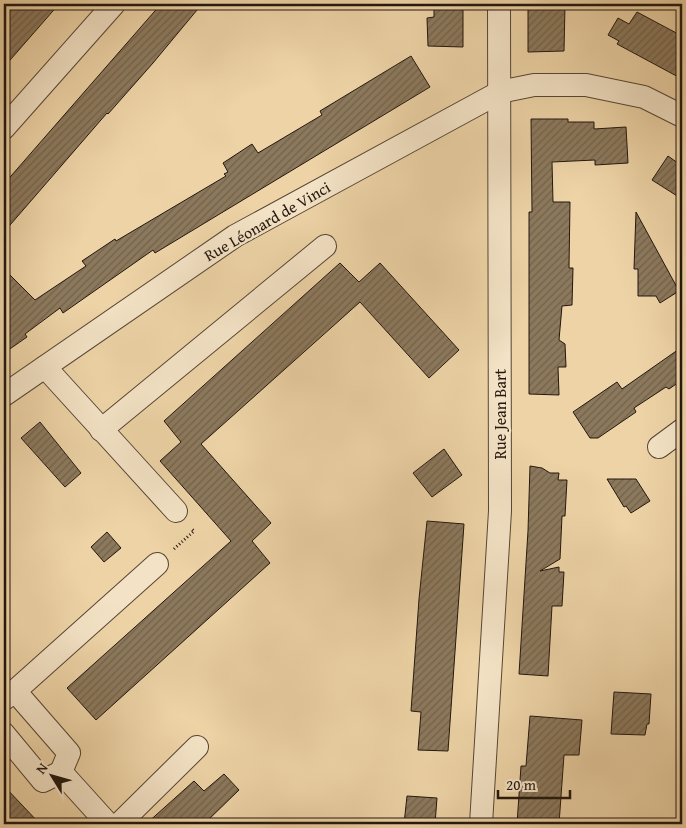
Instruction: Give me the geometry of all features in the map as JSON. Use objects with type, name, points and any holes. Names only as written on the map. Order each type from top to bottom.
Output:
[{"type":"street","points":[[4,128],[114,4]]},
{"type":"street","name":"Rue Jean Bart","points":[[481,824],[500,511],[499,4]]},
{"type":"street","name":"Rue Léonard de Vinci","points":[[4,395],[235,236],[500,92],[534,85],[586,85],[644,97],[682,116]]},
{"type":"street","points":[[102,430],[325,246]]},
{"type":"street","points":[[45,367],[176,511]]},
{"type":"street","points":[[659,447],[682,430]]},
{"type":"street","points":[[4,734],[43,781],[62,772],[69,753],[9,695],[157,564]]},
{"type":"street","points":[[119,824],[197,747]]},
{"type":"street","points":[[62,772],[108,824]]},
{"type":"path","points":[[157,564],[194,531],[176,511]]},
{"type":"building","points":[[4,4],[59,4],[4,67]]},
{"type":"building","points":[[161,4],[202,4],[153,63],[4,232],[4,184]]},
{"type":"building","points":[[434,4],[463,4],[463,47],[428,46],[427,18],[434,17]]},
{"type":"building","points":[[528,4],[565,4],[564,51],[528,52]]},
{"type":"building","points":[[637,12],[682,36],[682,79],[617,44],[619,41],[608,35],[618,18],[629,24]]},
{"type":"building","points":[[411,56],[430,87],[155,253],[153,250],[63,313],[60,308],[25,334],[27,337],[4,353],[4,269],[35,300],[86,266],[82,261],[115,239],[116,241],[226,176],[224,174],[228,172],[223,163],[252,144],[258,153],[322,115],[320,111]]},
{"type":"building","points":[[531,119],[568,119],[568,122],[594,122],[594,129],[626,127],[628,163],[595,165],[595,160],[552,162],[553,202],[570,202],[569,268],[573,268],[572,305],[562,306],[559,340],[565,344],[566,367],[558,367],[559,395],[529,394],[529,212],[532,212]]},
{"type":"building","points":[[668,156],[682,166],[682,199],[652,180]]},
{"type":"building","points":[[636,212],[679,291],[660,303],[656,296],[638,296],[638,269],[634,269]]},
{"type":"building","points":[[340,263],[359,282],[380,263],[459,350],[429,378],[360,302],[201,444],[271,523],[252,541],[270,563],[96,720],[67,688],[231,541],[160,461],[181,442],[164,421]]},
{"type":"building","points":[[682,347],[682,380],[669,389],[666,387],[634,408],[636,412],[598,438],[590,438],[573,412],[617,382],[622,389]]},
{"type":"building","points":[[40,422],[81,473],[65,487],[21,438]]},
{"type":"building","points":[[444,449],[462,475],[432,497],[413,473]]},
{"type":"building","points":[[530,466],[542,468],[550,473],[559,473],[558,480],[567,480],[565,516],[562,516],[560,559],[540,571],[559,567],[559,572],[564,572],[562,606],[552,606],[548,676],[519,674]]},
{"type":"building","points":[[607,479],[636,479],[650,501],[631,513],[626,506],[624,507]]},
{"type":"building","points":[[427,521],[464,524],[448,751],[418,750],[421,712],[411,711]]},
{"type":"building","points":[[107,532],[121,548],[104,562],[91,547]]},
{"type":"building","points":[[614,692],[651,694],[649,724],[647,724],[645,735],[611,734]]},
{"type":"building","points":[[530,716],[582,720],[579,755],[564,755],[559,824],[517,824],[521,766],[526,766]]},
{"type":"building","points":[[224,774],[239,790],[204,824],[146,824],[194,781],[204,791]]},
{"type":"building","points":[[4,786],[40,824],[4,824]]},
{"type":"building","points":[[407,796],[437,798],[435,824],[404,824]]}]
